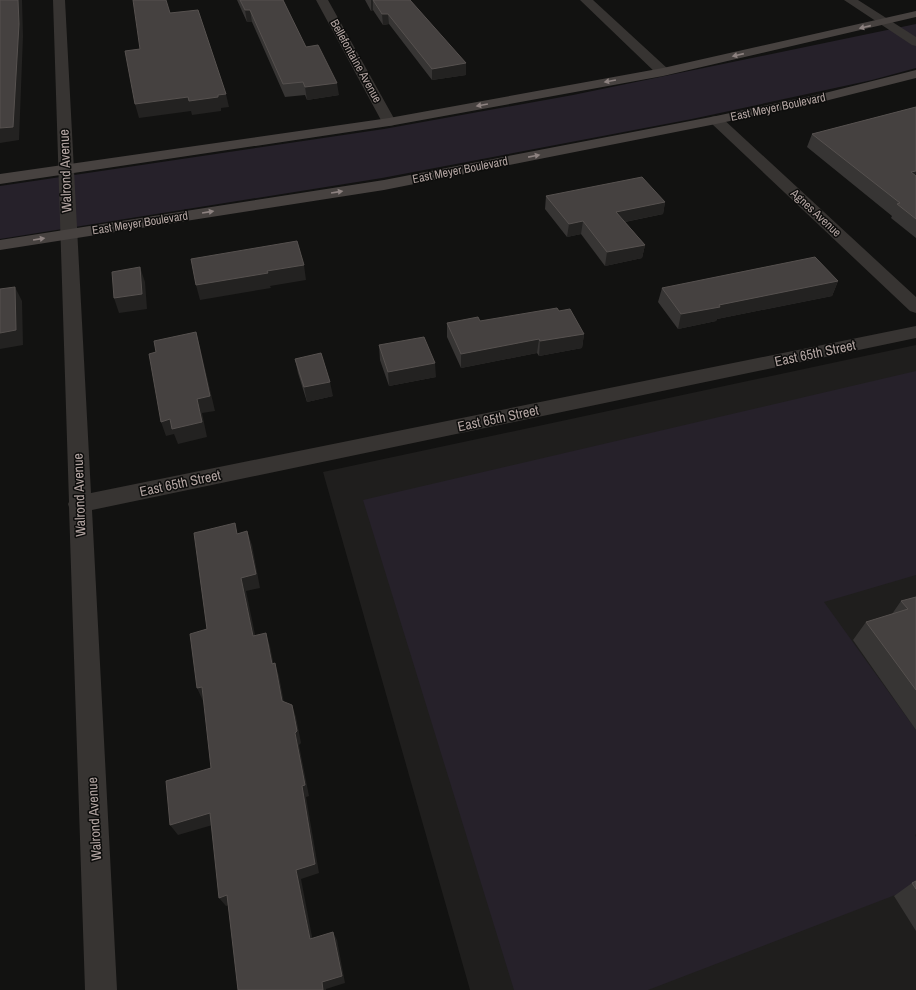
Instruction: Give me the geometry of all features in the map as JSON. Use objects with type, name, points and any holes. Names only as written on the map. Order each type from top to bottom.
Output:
[{"type":"main road","points":[[0,179],[389,122],[663,72],[916,14]]},
{"type":"main road","name":"East Meyer Boulevard","points":[[0,245],[384,185],[716,120],[825,97],[916,74]]},
{"type":"street","name":"Walrond Avenue","points":[[59,0],[79,504],[101,990]]},
{"type":"street","name":"Bellefontaine Avenue","points":[[322,0],[389,122]]},
{"type":"street","points":[[586,0],[663,72]]},
{"type":"street","points":[[850,0],[916,42]]},
{"type":"street","name":"Agnes Avenue","points":[[716,120],[916,307]]},
{"type":"street","name":"East 65th Street","points":[[79,504],[916,332]]},
{"type":"shaded area","points":[[916,24],[916,68],[872,80],[692,119],[382,178],[0,239],[0,186],[384,129],[573,95]]},
{"type":"shaded area","points":[[916,345],[916,990],[470,990],[323,472]]},
{"type":"shaded area","points":[[916,371],[916,575],[824,602],[916,730],[916,887],[648,990],[514,990],[363,500]]},
{"type":"building","points":[[0,0],[18,0],[19,24],[13,127],[0,128]]},
{"type":"building","points":[[133,0],[166,0],[170,13],[198,10],[226,94],[218,95],[218,97],[189,101],[188,97],[135,104],[125,51],[140,49]]},
{"type":"building","points":[[240,0],[283,0],[306,47],[318,45],[337,83],[305,87],[303,82],[283,84],[250,10],[245,10]]},
{"type":"building","points":[[373,0],[410,0],[466,63],[432,69],[388,14],[382,14]]},
{"type":"building","points":[[916,107],[916,171],[911,172],[916,176],[916,219],[897,204],[900,203],[812,134]]},
{"type":"building","points":[[642,177],[665,202],[616,212],[645,245],[607,252],[583,221],[569,224],[546,196]]},
{"type":"building","points":[[297,241],[304,265],[267,271],[268,273],[196,285],[191,259]]},
{"type":"building","points":[[815,257],[838,281],[681,314],[662,288]]},
{"type":"building","points":[[140,267],[142,294],[114,298],[112,272]]},
{"type":"building","points":[[15,287],[16,330],[0,333],[0,289]]},
{"type":"building","points":[[557,308],[559,311],[570,309],[584,334],[540,341],[539,339],[461,354],[447,323],[478,317],[480,321]]},
{"type":"building","points":[[196,332],[210,396],[197,399],[202,422],[172,429],[170,419],[161,422],[149,354],[156,352],[154,341]]},
{"type":"building","points":[[424,337],[435,363],[388,372],[379,345]]},
{"type":"building","points":[[321,353],[330,382],[304,387],[295,359]]},
{"type":"building","points":[[235,523],[237,534],[247,531],[256,574],[241,578],[253,636],[266,633],[272,664],[275,663],[282,701],[292,705],[297,731],[295,733],[305,785],[302,786],[315,864],[296,870],[310,939],[333,932],[342,976],[322,982],[323,990],[238,990],[227,895],[219,898],[210,813],[170,825],[166,781],[211,768],[202,687],[197,688],[190,634],[207,629],[194,533]]},
{"type":"building","points":[[916,597],[916,690],[866,622],[908,609],[901,601]]},
{"type":"building","points":[[916,881],[916,889],[912,883]]}]
